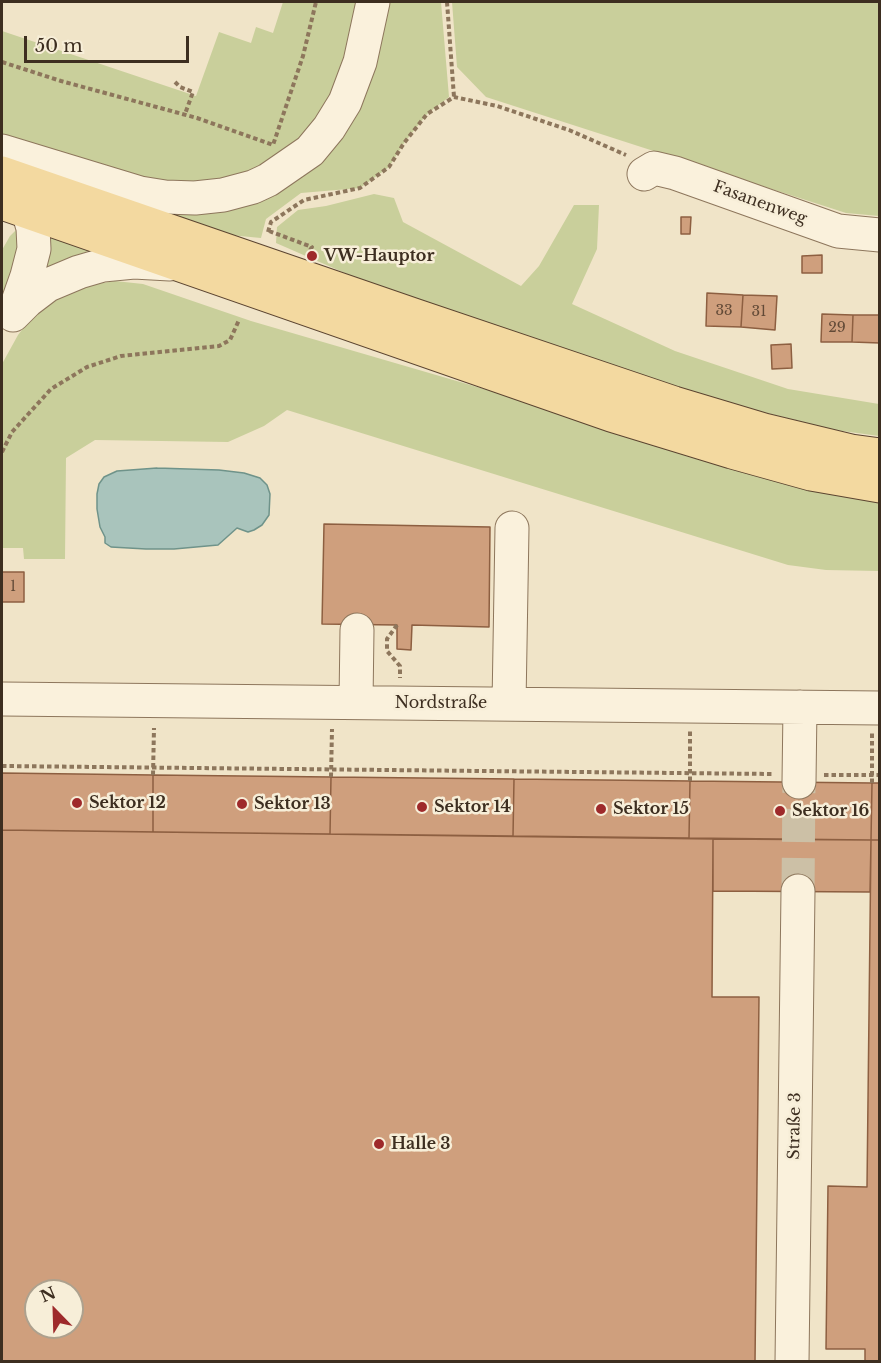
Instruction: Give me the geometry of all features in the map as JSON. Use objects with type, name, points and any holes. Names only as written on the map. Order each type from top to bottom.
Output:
[{"type":"main road","points":[[2,174],[674,403],[764,430],[851,451],[879,455]]},
{"type":"main road","points":[[16,211],[611,415],[811,474],[879,486]]},
{"type":"street","points":[[2,151],[129,190],[165,197],[195,198],[223,195],[253,187],[268,180],[310,151],[329,128],[345,102],[360,62],[373,2]]},
{"type":"street","name":"Fasanenweg","points":[[649,171],[675,173],[838,231],[879,235]]},
{"type":"street","points":[[2,174],[15,187],[16,211],[33,228],[34,249],[27,276],[7,324]]},
{"type":"street","points":[[16,211],[43,200],[60,197],[78,199]]},
{"type":"street","points":[[7,324],[27,301],[48,285],[79,272],[103,265],[134,262],[176,265]]},
{"type":"street","points":[[509,704],[512,528]]},
{"type":"street","points":[[344,702],[357,630]]},
{"type":"street","name":"Nordstraße","points":[[2,699],[876,708]]},
{"type":"street","points":[[799,778],[800,707]]},
{"type":"street","name":"Straße 3","points":[[792,1362],[798,891]]},
{"type":"path","points":[[2,62],[61,81],[185,114],[273,145],[303,56],[316,2]]},
{"type":"path","points":[[447,2],[454,97]]},
{"type":"path","points":[[175,82],[180,87],[194,92],[185,114]]},
{"type":"path","points":[[310,250],[312,247],[268,231],[271,222],[304,200],[360,188],[389,167],[427,114],[454,97],[497,106],[569,130],[649,171]]},
{"type":"path","points":[[2,452],[12,432],[51,389],[87,367],[121,356],[219,346],[230,340],[239,320]]},
{"type":"path","points":[[397,625],[387,639],[387,651],[400,666],[400,703]]},
{"type":"path","points":[[153,775],[154,700]]},
{"type":"path","points":[[331,777],[344,702]]},
{"type":"path","points":[[690,706],[690,781]]},
{"type":"path","points":[[872,783],[876,708]]},
{"type":"path","points":[[2,766],[690,773],[799,778],[879,775]]},
{"type":"path","points":[[514,771],[514,779]]},
{"type":"green space","points":[[283,2],[441,2],[449,97],[427,114],[389,167],[360,188],[301,193],[266,219],[261,238],[219,234],[131,201],[2,142],[2,31],[196,96],[219,32],[251,43],[256,27],[273,33]]},
{"type":"green space","points":[[452,2],[879,2],[879,216],[846,213],[486,97],[457,67]]},
{"type":"green space","points":[[374,194],[394,198],[403,222],[521,286],[539,266],[574,205],[599,205],[597,249],[572,304],[675,351],[788,389],[879,404],[879,436],[835,430],[735,405],[601,364],[475,318],[370,284],[276,243],[277,227],[298,210],[326,206]]},
{"type":"green space","points":[[20,226],[13,273],[2,297],[2,250],[10,236]]},
{"type":"green space","points":[[47,232],[94,248],[44,274]]},
{"type":"green space","points":[[115,281],[143,284],[251,321],[491,391],[879,499],[879,571],[826,570],[788,565],[287,410],[264,426],[228,442],[95,440],[66,458],[65,559],[24,559],[23,548],[2,548],[2,364],[18,335],[34,314],[54,298],[84,286]]},
{"type":"water","points":[[157,468],[219,470],[244,473],[260,478],[267,485],[270,494],[269,515],[262,525],[254,530],[248,532],[237,528],[218,545],[174,549],[111,547],[105,543],[100,527],[97,509],[99,484],[104,477],[117,471]]},
{"type":"building","points":[[681,217],[691,217],[690,234],[681,234]]},
{"type":"building","points":[[822,255],[822,273],[802,273],[802,256]]},
{"type":"building","points":[[707,293],[743,295],[741,327],[706,326]]},
{"type":"building","points":[[743,295],[777,296],[775,330],[741,327]]},
{"type":"building","points":[[822,314],[853,315],[852,342],[821,342]]},
{"type":"building","points":[[853,315],[880,315],[880,343],[852,342]]},
{"type":"building","points":[[791,344],[792,368],[772,369],[771,345]]},
{"type":"building","points":[[324,524],[490,527],[489,627],[412,625],[411,650],[397,649],[397,625],[322,624]]},
{"type":"building","points":[[2,572],[24,572],[24,602],[2,602]]},
{"type":"building","name":"Sektor 12","points":[[2,773],[153,775],[153,832],[2,830]]},
{"type":"building","name":"Sektor 13","points":[[153,775],[331,777],[330,834],[153,832]]},
{"type":"building","name":"Sektor 14","points":[[331,777],[514,779],[513,836],[330,834]]},
{"type":"building","name":"Sektor 15","points":[[514,779],[690,781],[689,838],[513,836]]},
{"type":"building","name":"Sektor 16","points":[[690,781],[872,783],[871,840],[689,838]]},
{"type":"building","points":[[872,783],[880,783],[880,840],[871,840]]},
{"type":"building","name":"Halle 3","points":[[2,830],[713,839],[712,997],[759,997],[755,1362],[2,1362]]},
{"type":"building","points":[[713,839],[871,840],[870,892],[713,891]]},
{"type":"building","points":[[871,840],[880,840],[880,1362],[865,1362],[865,1349],[826,1349],[828,1186],[867,1187]]},
{"type":"tunnel","points":[[798,891],[799,782]]},
{"type":"place","name":"VW-Hauptor","points":[[312,256]]},
{"type":"place","name":"Sektor 12","points":[[77,803]]},
{"type":"place","name":"Sektor 13","points":[[242,804]]},
{"type":"place","name":"Sektor 14","points":[[422,807]]},
{"type":"place","name":"Sektor 15","points":[[601,809]]},
{"type":"place","name":"Sektor 16","points":[[780,811]]},
{"type":"place","name":"Halle 3","points":[[379,1144]]}]
